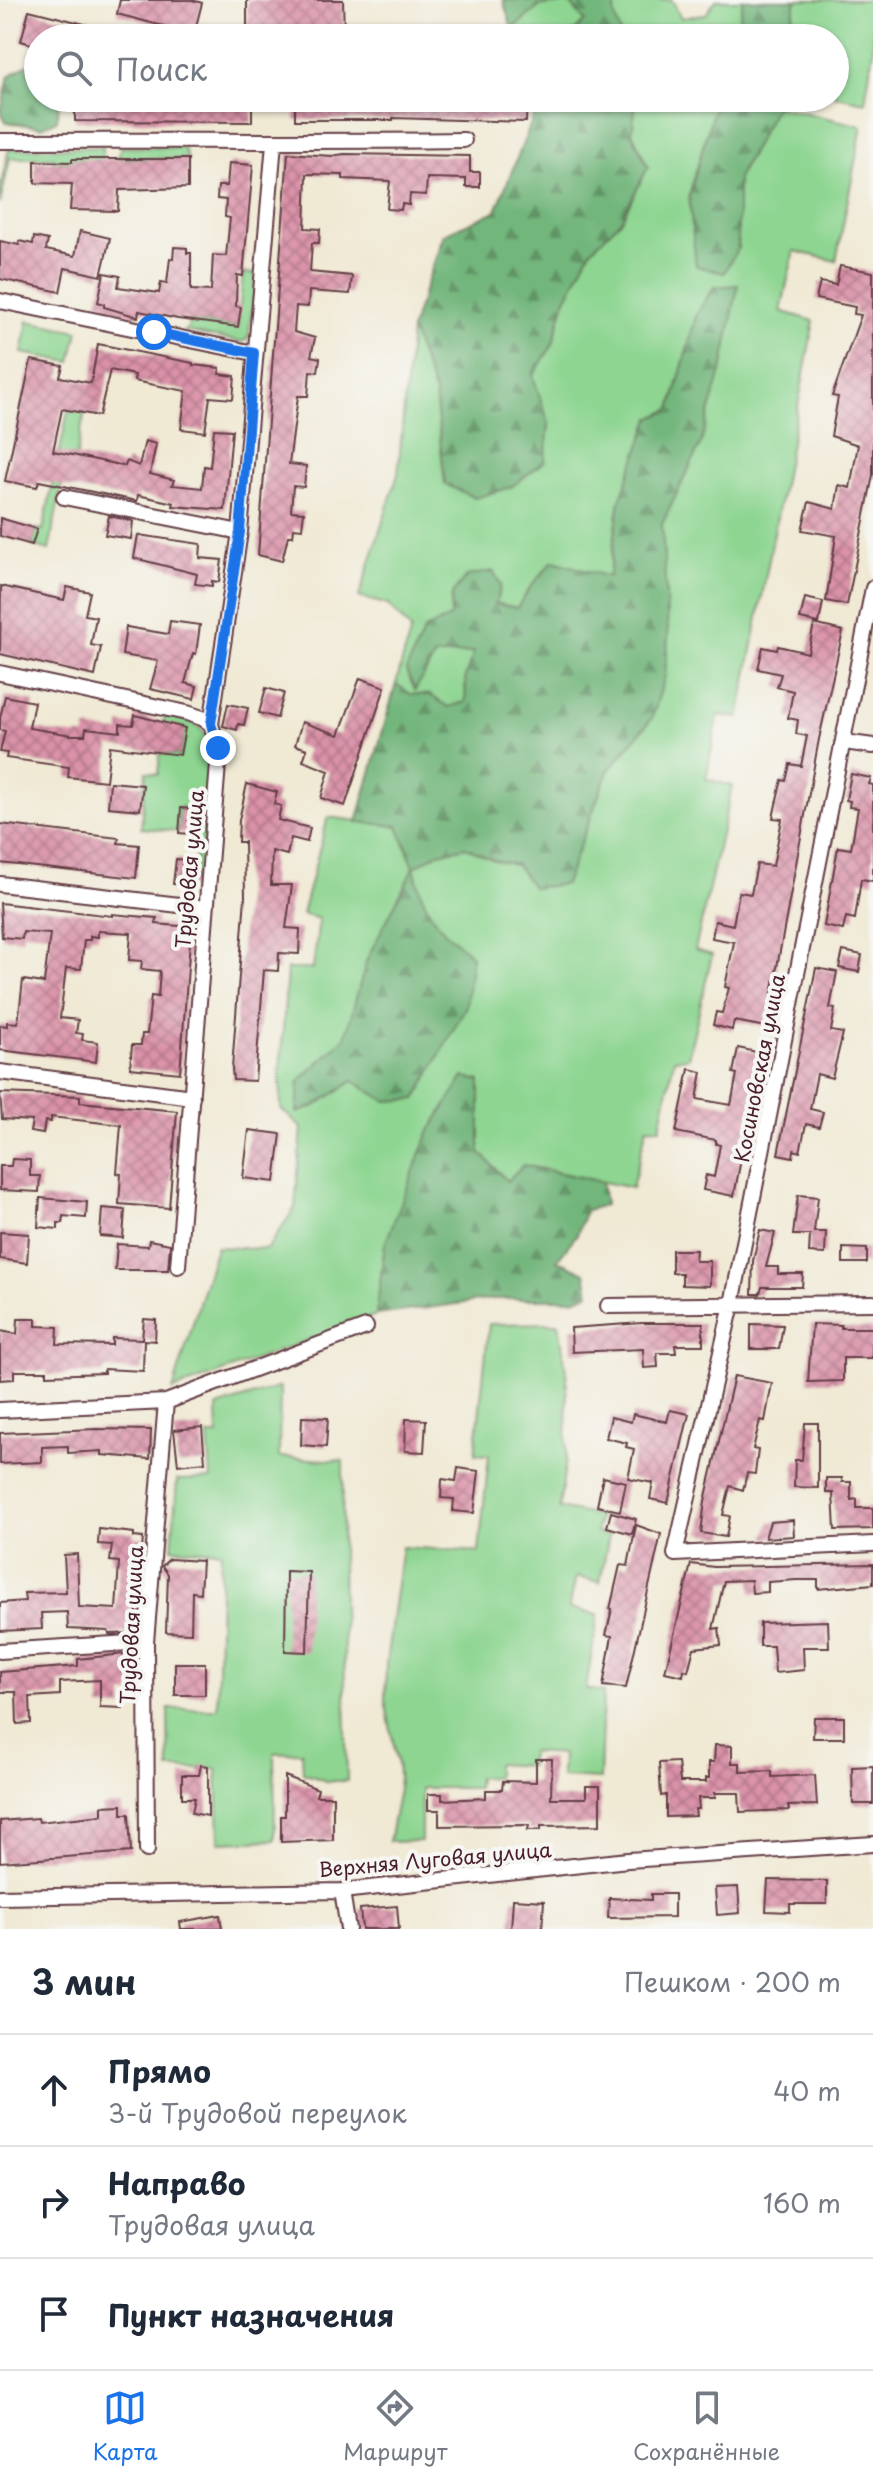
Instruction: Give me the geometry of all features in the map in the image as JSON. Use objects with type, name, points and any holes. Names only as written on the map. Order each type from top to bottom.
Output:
[{"type":"street","points":[[1,144],[115,139],[274,143],[464,140]]},
{"type":"street","name":"Трудовая улица","points":[[178,1266],[218,764],[218,748],[211,724],[240,532],[274,143]]},
{"type":"street","points":[[0,301],[254,353]]},
{"type":"street","points":[[64,497],[240,532]]},
{"type":"street","name":"Косиновская улица","points":[[873,588],[732,1304],[675,1554],[873,1544]]},
{"type":"street","points":[[0,673],[187,713],[211,724]]},
{"type":"street","points":[[844,742],[873,746]]},
{"type":"street","points":[[0,884],[205,908]]},
{"type":"street","points":[[0,1072],[192,1097]]},
{"type":"street","points":[[608,1306],[873,1303]]},
{"type":"street","points":[[0,1410],[166,1402],[366,1327]]},
{"type":"street","name":"Трудовая улица","points":[[147,1850],[146,1642],[166,1402]]},
{"type":"street","points":[[0,1651],[146,1642]]},
{"type":"street","name":"Верхняя Луговая улица","points":[[0,1897],[342,1891],[628,1860],[873,1844]]},
{"type":"street","points":[[342,1891],[348,1929]]},
{"type":"green space","points":[[503,0],[616,0],[614,14],[617,24],[582,24],[585,21],[570,3],[540,6],[518,24],[510,24]]},
{"type":"green space","points":[[616,0],[672,0],[681,18],[706,14],[716,0],[743,0],[739,24],[617,24],[614,14]]},
{"type":"green space","points":[[743,0],[796,0],[792,24],[739,24]]},
{"type":"green space","points":[[796,0],[873,0],[873,50],[865,102],[849,99],[849,24],[792,24]]},
{"type":"green space","points":[[570,3],[585,21],[582,24],[518,24],[540,6]]},
{"type":"green space","points":[[24,67],[24,112],[58,112],[57,120],[42,127],[6,122],[1,111],[9,76]]},
{"type":"green space","points":[[635,112],[713,112],[689,196],[738,248],[738,177],[773,112],[802,112],[862,126],[836,261],[794,251],[781,311],[814,321],[739,718],[718,715],[706,779],[732,786],[695,950],[712,955],[688,1058],[674,1059],[660,1128],[647,1127],[632,1188],[524,1165],[507,1182],[480,1152],[480,1082],[385,1244],[376,1315],[173,1390],[216,1247],[267,1249],[295,1208],[302,1128],[281,1109],[280,1076],[287,969],[313,969],[319,919],[302,914],[328,817],[398,826],[414,867],[438,853],[466,847],[565,884],[608,771],[652,718],[665,676],[668,635],[662,524],[701,443],[697,313],[671,409],[620,500],[609,577],[531,586],[518,608],[453,594],[450,617],[414,689],[435,656],[474,652],[465,677],[466,702],[448,707],[430,695],[411,695],[396,684],[411,630],[388,605],[359,597],[398,474],[411,329],[435,393],[445,483],[549,424],[532,376],[553,344],[564,303],[591,250],[621,220],[648,167],[632,133]],"holes":[[[414,868],[424,906],[440,929],[471,956],[466,1006],[416,1099],[386,1101],[353,1081],[315,1106],[299,1081],[345,1038]]]},
{"type":"green space","points":[[635,112],[632,133],[648,167],[621,220],[591,250],[564,303],[553,344],[533,376],[549,424],[545,461],[511,487],[475,498],[445,484],[435,393],[411,329],[444,234],[496,211],[535,113]]},
{"type":"green space","points":[[713,112],[773,112],[738,177],[738,248],[724,273],[696,266],[689,196]]},
{"type":"green space","points":[[103,147],[103,161],[73,159],[72,162],[54,162],[54,158],[10,158],[0,204],[0,189],[9,149]]},
{"type":"green space","points":[[121,147],[184,148],[188,159],[118,158]]},
{"type":"green space","points":[[243,273],[257,274],[248,339],[241,342],[184,331],[189,321],[238,327]]},
{"type":"green space","points":[[738,285],[724,361],[701,443],[662,524],[668,635],[665,676],[652,718],[608,771],[565,884],[533,888],[516,865],[494,860],[466,847],[438,853],[414,867],[398,826],[357,822],[396,684],[411,694],[430,695],[448,707],[466,702],[465,677],[474,652],[435,656],[415,690],[406,671],[424,630],[450,617],[452,594],[467,576],[493,571],[501,585],[496,604],[517,608],[553,561],[609,577],[620,500],[650,419],[671,409],[697,313],[714,287]]},
{"type":"green space","points":[[28,321],[78,331],[71,362],[22,353]]},
{"type":"green space","points":[[69,407],[85,410],[76,459],[67,458],[49,550],[32,545],[37,529],[43,530]]},
{"type":"green space","points":[[165,715],[195,725],[205,734],[213,751],[199,893],[193,892],[200,808],[180,807],[178,831],[141,828],[146,772],[158,774],[160,753],[180,756],[185,728],[163,724]]},
{"type":"green space","points":[[414,867],[422,896],[433,918],[472,956],[466,1006],[416,1099],[386,1101],[353,1081],[315,1106],[297,1113],[299,1081],[345,1038],[367,959]]},
{"type":"green space","points":[[464,1077],[480,1081],[480,1152],[507,1181],[523,1165],[602,1182],[605,1205],[586,1210],[577,1234],[557,1260],[585,1273],[589,1293],[574,1299],[493,1299],[376,1315],[385,1244],[429,1132]]},
{"type":"green space","points":[[559,1323],[567,1377],[566,1460],[559,1508],[599,1516],[596,1533],[609,1535],[600,1582],[576,1577],[569,1608],[598,1615],[586,1689],[603,1692],[600,1779],[561,1777],[562,1754],[530,1752],[530,1766],[496,1764],[496,1778],[478,1777],[477,1788],[421,1788],[421,1841],[389,1842],[399,1789],[385,1700],[386,1664],[402,1547],[479,1552],[489,1455],[475,1454],[489,1324]]},
{"type":"green space","points":[[280,1387],[279,1457],[343,1461],[347,1781],[326,1781],[303,1773],[302,1752],[274,1753],[275,1840],[219,1842],[217,1769],[169,1769],[168,1709],[217,1709],[221,1551],[172,1548],[177,1480],[211,1479],[208,1435],[218,1435],[217,1407]]},
{"type":"building","points":[[120,0],[192,0],[202,3],[197,24],[156,24],[117,14]]},
{"type":"building","points":[[247,0],[343,0],[344,24],[247,24]]},
{"type":"building","points":[[29,10],[84,24],[25,24]]},
{"type":"building","points":[[75,112],[252,112],[252,122],[75,121]]},
{"type":"building","points":[[295,112],[526,112],[526,122],[393,118],[295,120]]},
{"type":"building","points":[[288,153],[470,156],[470,172],[480,172],[480,187],[466,187],[466,179],[427,178],[426,195],[410,194],[409,205],[402,204],[401,210],[387,209],[390,181],[307,174],[305,228],[320,229],[319,243],[312,243],[310,272],[352,276],[350,294],[309,291],[308,307],[296,306],[294,332],[315,338],[311,356],[320,358],[318,372],[310,371],[308,396],[298,396],[289,464],[306,466],[304,487],[293,486],[291,511],[304,512],[302,529],[294,528],[293,536],[288,536],[282,561],[258,555]]},
{"type":"building","points":[[72,159],[188,159],[188,188],[119,190],[118,211],[70,210],[72,184],[35,183],[35,161],[72,162]]},
{"type":"building","points":[[229,163],[253,165],[243,276],[237,275],[236,306],[241,307],[238,327],[139,311],[138,317],[104,307],[98,302],[104,273],[120,276],[118,287],[159,293],[161,282],[167,283],[174,247],[187,248],[187,253],[191,253],[191,290],[211,291],[213,255],[226,256],[230,218],[225,217],[226,200],[217,199],[218,186],[227,186]]},
{"type":"building","points":[[80,231],[110,238],[101,276],[65,268],[60,292],[0,279],[0,241],[33,244],[34,237],[48,240],[46,250],[75,256]]},
{"type":"building","points":[[840,266],[873,272],[873,475],[847,605],[826,601],[836,536],[802,530],[809,502],[835,509],[839,485],[850,488],[858,445],[831,436],[838,397],[832,396],[861,315],[854,314],[855,307],[816,299],[820,282],[836,285]]},
{"type":"building","points":[[98,344],[220,368],[219,374],[235,376],[233,399],[210,397],[205,432],[181,429],[186,391],[134,381],[135,375],[110,370],[99,416],[62,409],[53,451],[125,466],[127,461],[139,466],[145,441],[156,444],[150,474],[174,480],[172,485],[202,488],[204,466],[210,467],[214,429],[232,430],[225,510],[173,506],[174,503],[138,495],[137,501],[39,481],[37,487],[5,481],[31,360],[63,366],[60,377],[91,383]]},
{"type":"building","points":[[109,516],[133,521],[131,539],[105,535]]},
{"type":"building","points":[[0,518],[37,529],[32,545],[0,536]]},
{"type":"building","points":[[138,535],[201,544],[200,558],[222,560],[219,582],[212,581],[212,586],[195,584],[197,574],[134,558]]},
{"type":"building","points":[[1,586],[64,600],[67,587],[90,592],[85,615],[96,617],[91,645],[101,647],[95,676],[0,654]]},
{"type":"building","points":[[805,598],[823,602],[819,623],[800,619]]},
{"type":"building","points":[[170,621],[200,625],[196,654],[193,653],[185,683],[197,686],[194,699],[150,689],[158,661],[122,655],[126,627],[168,634]]},
{"type":"building","points":[[814,624],[843,631],[819,739],[766,1027],[734,1021],[732,1030],[713,1025],[716,1012],[722,1013],[729,988],[725,987],[734,942],[712,938],[715,921],[733,925],[739,892],[751,894],[757,864],[773,866],[782,819],[773,818],[778,795],[782,780],[786,781],[790,764],[801,766],[807,736],[796,734],[798,720],[788,718],[793,691],[777,687],[781,674],[758,669],[763,647],[777,650],[778,646],[808,653]]},
{"type":"building","points":[[360,678],[385,687],[345,806],[321,798],[329,771],[303,761],[307,749],[295,745],[302,722],[339,735]]},
{"type":"building","points":[[266,688],[284,693],[277,718],[259,713]]},
{"type":"building","points":[[5,696],[34,702],[29,728],[72,735],[85,735],[86,728],[120,732],[120,724],[133,725],[135,715],[185,728],[180,755],[110,746],[106,781],[68,777],[69,767],[6,758],[7,753],[0,752],[5,731],[0,730],[0,718]]},
{"type":"building","points":[[228,704],[248,708],[244,725],[238,724],[237,730],[223,726]]},
{"type":"building","points":[[851,774],[871,778],[869,784],[873,785],[873,881],[861,879],[855,919],[846,917],[843,930],[824,926],[838,847],[851,849],[858,808],[849,807],[850,801],[846,800]]},
{"type":"building","points":[[110,782],[143,785],[140,810],[108,807]]},
{"type":"building","points":[[247,784],[277,792],[274,804],[281,806],[278,820],[310,828],[307,842],[291,838],[287,855],[272,851],[271,885],[292,885],[286,928],[300,929],[299,954],[279,953],[278,971],[264,970],[255,1081],[233,1080],[232,1068],[245,897],[244,842],[238,842],[239,820]]},
{"type":"building","points":[[181,808],[200,810],[199,831],[179,833]]},
{"type":"building","points":[[0,824],[119,838],[118,843],[139,845],[136,878],[0,863]]},
{"type":"building","points":[[176,859],[196,861],[194,887],[173,884]]},
{"type":"building","points":[[0,903],[157,918],[156,924],[191,927],[180,1073],[130,1068],[132,1045],[141,1045],[142,1034],[147,1034],[151,996],[158,997],[160,971],[141,969],[142,961],[129,960],[131,933],[98,931],[98,937],[90,936],[90,940],[84,940],[81,969],[66,968],[60,1018],[78,1020],[76,1033],[83,1034],[82,1040],[98,1042],[96,1062],[0,1050],[0,1025],[18,1023],[23,980],[44,983],[50,934],[23,932],[22,939],[2,937]]},
{"type":"building","points":[[843,951],[862,955],[859,972],[839,968]]},
{"type":"building","points":[[816,968],[837,972],[830,1008],[835,1009],[831,1031],[843,1033],[832,1078],[817,1074],[810,1109],[823,1112],[819,1127],[806,1124],[800,1152],[794,1150],[793,1157],[778,1154]]},
{"type":"building","points":[[738,1048],[761,1053],[734,1196],[703,1190],[706,1175],[714,1177],[720,1145],[716,1144],[716,1140],[676,1132],[689,1069],[702,1072],[697,1099],[731,1105]]},
{"type":"building","points":[[0,1093],[80,1096],[80,1102],[177,1111],[169,1208],[119,1204],[121,1174],[117,1173],[121,1125],[51,1117],[51,1122],[45,1121],[43,1134],[30,1132],[32,1121],[2,1119]]},
{"type":"building","points":[[249,1130],[281,1134],[275,1182],[243,1178]]},
{"type":"building","points":[[12,1159],[30,1160],[30,1176],[40,1176],[39,1192],[0,1190],[0,1166],[11,1166]]},
{"type":"building","points":[[798,1195],[818,1197],[814,1232],[826,1232],[825,1254],[809,1253],[810,1235],[793,1235]]},
{"type":"building","points":[[40,1198],[87,1202],[86,1218],[63,1216],[63,1223],[58,1223],[58,1229],[38,1227]]},
{"type":"building","points":[[102,1208],[125,1210],[123,1238],[100,1236]]},
{"type":"building","points":[[760,1230],[775,1233],[766,1267],[778,1267],[778,1274],[803,1274],[802,1287],[762,1287],[760,1294],[752,1294],[753,1261]]},
{"type":"building","points":[[0,1232],[29,1234],[27,1263],[0,1259]]},
{"type":"building","points":[[149,1240],[170,1244],[168,1270],[115,1270],[117,1244],[148,1246]]},
{"type":"building","points":[[843,1248],[867,1249],[867,1263],[843,1263]]},
{"type":"building","points":[[672,1250],[696,1250],[695,1261],[710,1261],[710,1286],[682,1285],[682,1273],[672,1273]]},
{"type":"building","points":[[18,1319],[36,1319],[36,1326],[58,1327],[57,1344],[112,1345],[112,1338],[142,1339],[144,1319],[156,1320],[155,1341],[144,1340],[143,1371],[104,1369],[104,1373],[47,1375],[47,1371],[14,1371],[14,1379],[0,1380],[0,1331],[17,1334]]},
{"type":"building","points":[[703,1323],[703,1345],[675,1345],[676,1353],[657,1353],[658,1367],[644,1368],[643,1349],[572,1352],[571,1328]]},
{"type":"building","points":[[751,1324],[783,1325],[779,1349],[751,1349]]},
{"type":"building","points":[[812,1324],[873,1328],[872,1358],[843,1358],[843,1381],[808,1382]]},
{"type":"building","points":[[734,1376],[772,1383],[765,1421],[760,1420],[753,1449],[758,1450],[755,1474],[747,1473],[743,1490],[730,1486],[723,1515],[730,1516],[726,1537],[701,1533],[705,1501]]},
{"type":"building","points":[[670,1410],[689,1414],[668,1503],[650,1499],[653,1483],[628,1478],[634,1449],[626,1447],[627,1443],[606,1438],[611,1417],[631,1422],[633,1414],[667,1422]]},
{"type":"building","points":[[302,1417],[328,1418],[326,1447],[301,1445]]},
{"type":"building","points":[[406,1419],[426,1420],[424,1452],[405,1451]]},
{"type":"building","points":[[805,1423],[818,1423],[818,1488],[794,1487],[795,1460],[802,1460]]},
{"type":"building","points":[[202,1427],[205,1462],[178,1465],[174,1430]]},
{"type":"building","points":[[151,1430],[150,1459],[102,1455],[102,1451],[68,1453],[68,1446],[42,1447],[42,1462],[0,1464],[0,1433]]},
{"type":"building","points":[[458,1468],[479,1471],[474,1513],[453,1511],[454,1499],[441,1498],[442,1479],[456,1481]]},
{"type":"building","points":[[603,1477],[626,1482],[620,1511],[597,1506]]},
{"type":"building","points":[[826,1478],[842,1478],[842,1482],[851,1482],[851,1500],[857,1499],[857,1508],[873,1508],[873,1529],[835,1530],[833,1493],[826,1493]]},
{"type":"building","points":[[611,1512],[636,1519],[632,1534],[607,1527]]},
{"type":"building","points":[[793,1520],[794,1536],[765,1538],[770,1522]]},
{"type":"building","points":[[636,1525],[661,1534],[626,1688],[603,1686],[612,1636],[606,1635],[610,1609],[620,1565],[628,1566]]},
{"type":"building","points":[[99,1529],[134,1533],[134,1537],[143,1538],[135,1633],[109,1634],[108,1631],[68,1629],[67,1612],[41,1613],[42,1629],[0,1631],[0,1603],[25,1601],[24,1593],[66,1592],[64,1555],[77,1554],[79,1607],[116,1609],[119,1562],[110,1561],[112,1545],[98,1544]]},
{"type":"building","points":[[169,1559],[202,1561],[200,1593],[192,1592],[191,1633],[166,1632],[168,1574],[162,1566]]},
{"type":"building","points":[[691,1564],[714,1567],[873,1564],[873,1584],[818,1589],[818,1580],[768,1582],[768,1592],[752,1593],[751,1580],[724,1581],[713,1629],[719,1628],[721,1645],[694,1648],[688,1671],[684,1670],[683,1676],[665,1672]]},
{"type":"building","points":[[286,1571],[309,1572],[307,1652],[285,1651]]},
{"type":"building","points":[[828,1621],[829,1647],[803,1647],[804,1670],[775,1673],[773,1646],[760,1646],[760,1623]]},
{"type":"building","points":[[134,1653],[130,1694],[123,1694],[123,1708],[100,1707],[100,1680],[60,1682],[60,1695],[30,1697],[31,1723],[17,1724],[16,1692],[0,1692],[0,1672],[78,1666],[78,1659]]},
{"type":"building","points":[[175,1663],[205,1663],[205,1695],[175,1695]]},
{"type":"building","points":[[814,1717],[844,1717],[844,1738],[813,1738]]},
{"type":"building","points":[[715,1745],[732,1746],[732,1763],[740,1763],[740,1772],[772,1771],[772,1777],[815,1775],[817,1805],[788,1806],[789,1810],[740,1812],[739,1793],[715,1793],[715,1798],[698,1798],[696,1816],[666,1817],[666,1795],[661,1796],[659,1763],[678,1762],[680,1782],[706,1782],[709,1762],[714,1762]]},
{"type":"building","points":[[536,1759],[552,1759],[551,1798],[586,1798],[586,1786],[600,1786],[600,1825],[541,1826],[541,1830],[528,1830],[529,1825],[439,1826],[439,1810],[428,1810],[428,1794],[442,1794],[442,1800],[486,1798],[486,1790],[502,1790],[503,1781],[536,1782]]},
{"type":"building","points":[[201,1765],[208,1766],[208,1816],[192,1813],[195,1798],[182,1798],[182,1775],[199,1775]]},
{"type":"building","points":[[873,1766],[873,1804],[853,1804],[852,1767]]},
{"type":"building","points":[[285,1776],[318,1789],[316,1796],[333,1796],[333,1840],[281,1842],[281,1816],[285,1816]]},
{"type":"building","points":[[122,1805],[122,1814],[129,1814],[131,1852],[0,1862],[0,1821],[38,1818],[39,1822],[102,1815],[102,1806]]},
{"type":"building","points":[[768,1880],[827,1881],[827,1904],[790,1904],[790,1912],[766,1911]]},
{"type":"building","points":[[738,1887],[740,1913],[717,1915],[715,1888]]},
{"type":"building","points":[[651,1894],[674,1894],[674,1917],[608,1918],[609,1898],[651,1900]]},
{"type":"building","points":[[513,1899],[544,1901],[542,1929],[511,1929]]},
{"type":"building","points":[[397,1906],[399,1929],[362,1929],[360,1909]]},
{"type":"building","points":[[220,1915],[222,1929],[181,1929],[180,1922]]},
{"type":"route","points":[[154,332],[254,353],[240,532],[211,724],[218,748]]}]
